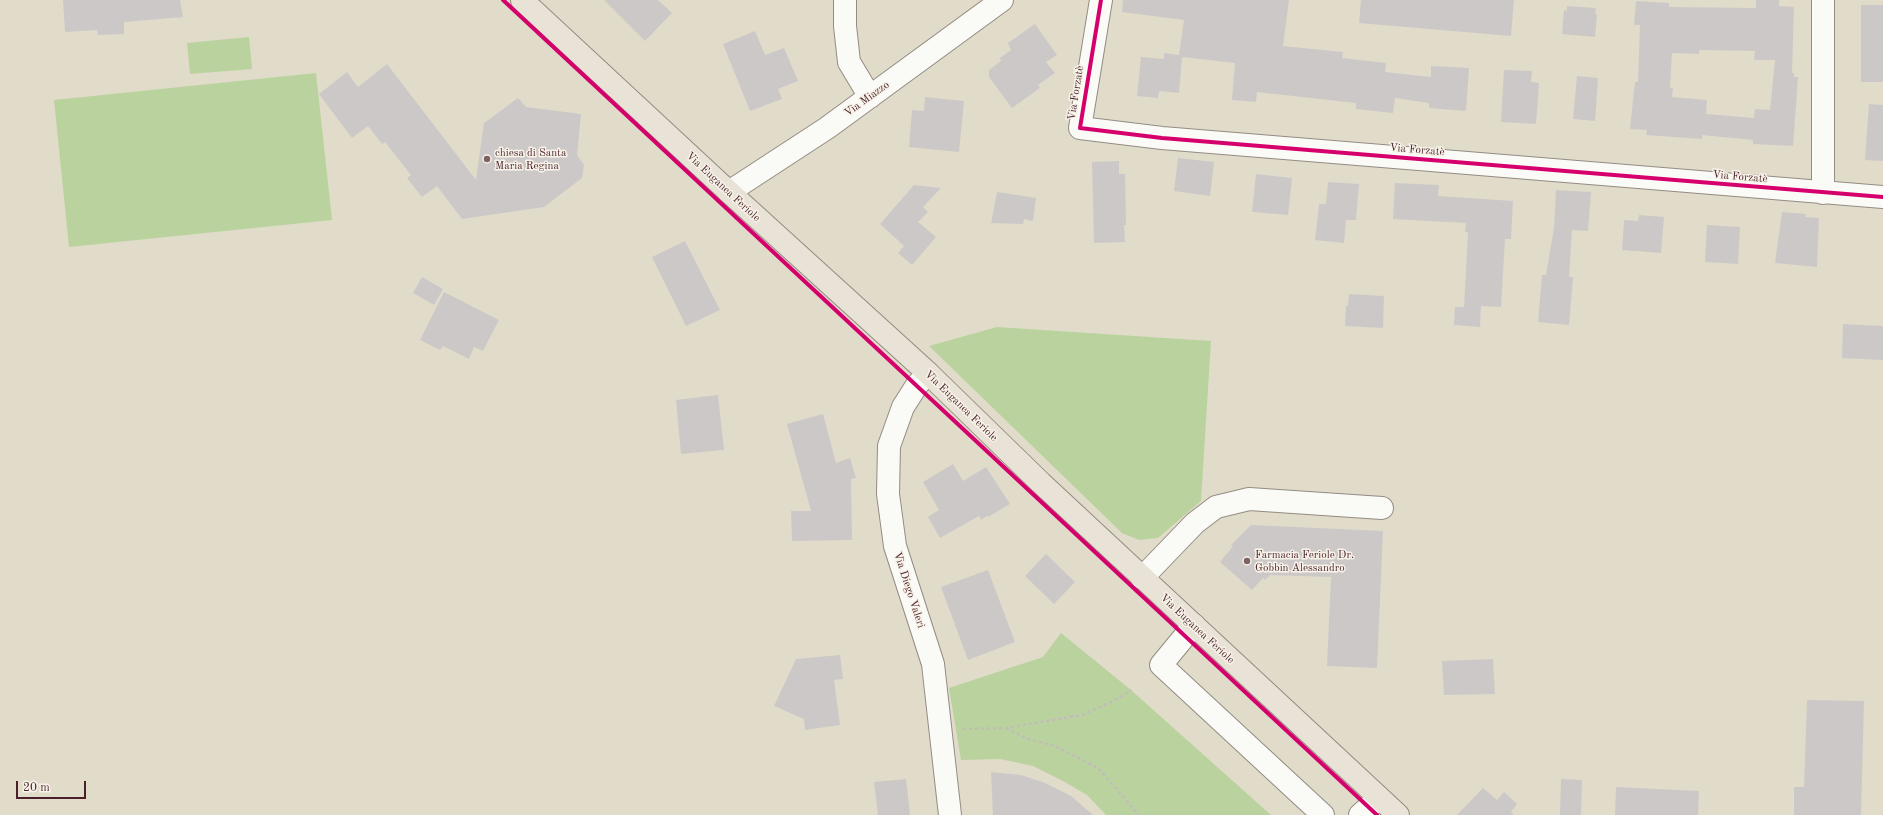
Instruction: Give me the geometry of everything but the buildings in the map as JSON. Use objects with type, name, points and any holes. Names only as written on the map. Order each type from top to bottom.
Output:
[{"type":"main road","name":"Via Euganea Feriole","points":[[522,0],[729,192],[928,373],[1041,483],[1142,578],[1398,815]]},
{"type":"street","points":[[845,0],[845,26],[849,62],[870,97]]},
{"type":"street","name":"Via Miazzo","points":[[729,192],[826,128],[1002,0]]},
{"type":"street","name":"Via Forzatè","points":[[1101,0],[1080,128],[1162,138],[1883,197]]},
{"type":"street","points":[[1823,0],[1823,193]]},
{"type":"street","name":"Via Diego Valeri","points":[[928,373],[917,385],[903,407],[889,446],[888,494],[895,546],[933,664],[950,815]]},
{"type":"street","points":[[1142,578],[1195,523],[1216,507],[1249,499],[1382,508]]},
{"type":"street","points":[[1194,625],[1161,665],[1323,815]]},
{"type":"street","points":[[1360,815],[1379,798]]},
{"type":"path","points":[[941,732],[957,728],[1006,728],[1082,715],[1131,690]]},
{"type":"path","points":[[1006,728],[1028,739],[1055,746],[1098,768],[1139,815]]},
{"type":"green space","points":[[249,37],[252,69],[190,74],[187,43]]},
{"type":"green space","points":[[316,73],[332,220],[69,247],[54,100]]},
{"type":"green space","points":[[997,327],[1211,341],[1201,501],[1158,538],[1139,540],[1122,533],[929,346]]},
{"type":"green space","points":[[1061,633],[1131,690],[1271,815],[1106,815],[1087,795],[1033,766],[1000,759],[961,760],[949,688],[1043,657]]},
{"type":"cycle path","points":[[503,0],[1377,815]]},
{"type":"cycle path","points":[[1101,0],[1080,128],[1162,138],[1883,197]]},
{"type":"place","name":"chiesa di Santa Maria Regina","points":[[487,159]]},
{"type":"place","name":"Farmacia Feriole Dr. Gobbin Alessandro","points":[[1247,561]]}]
